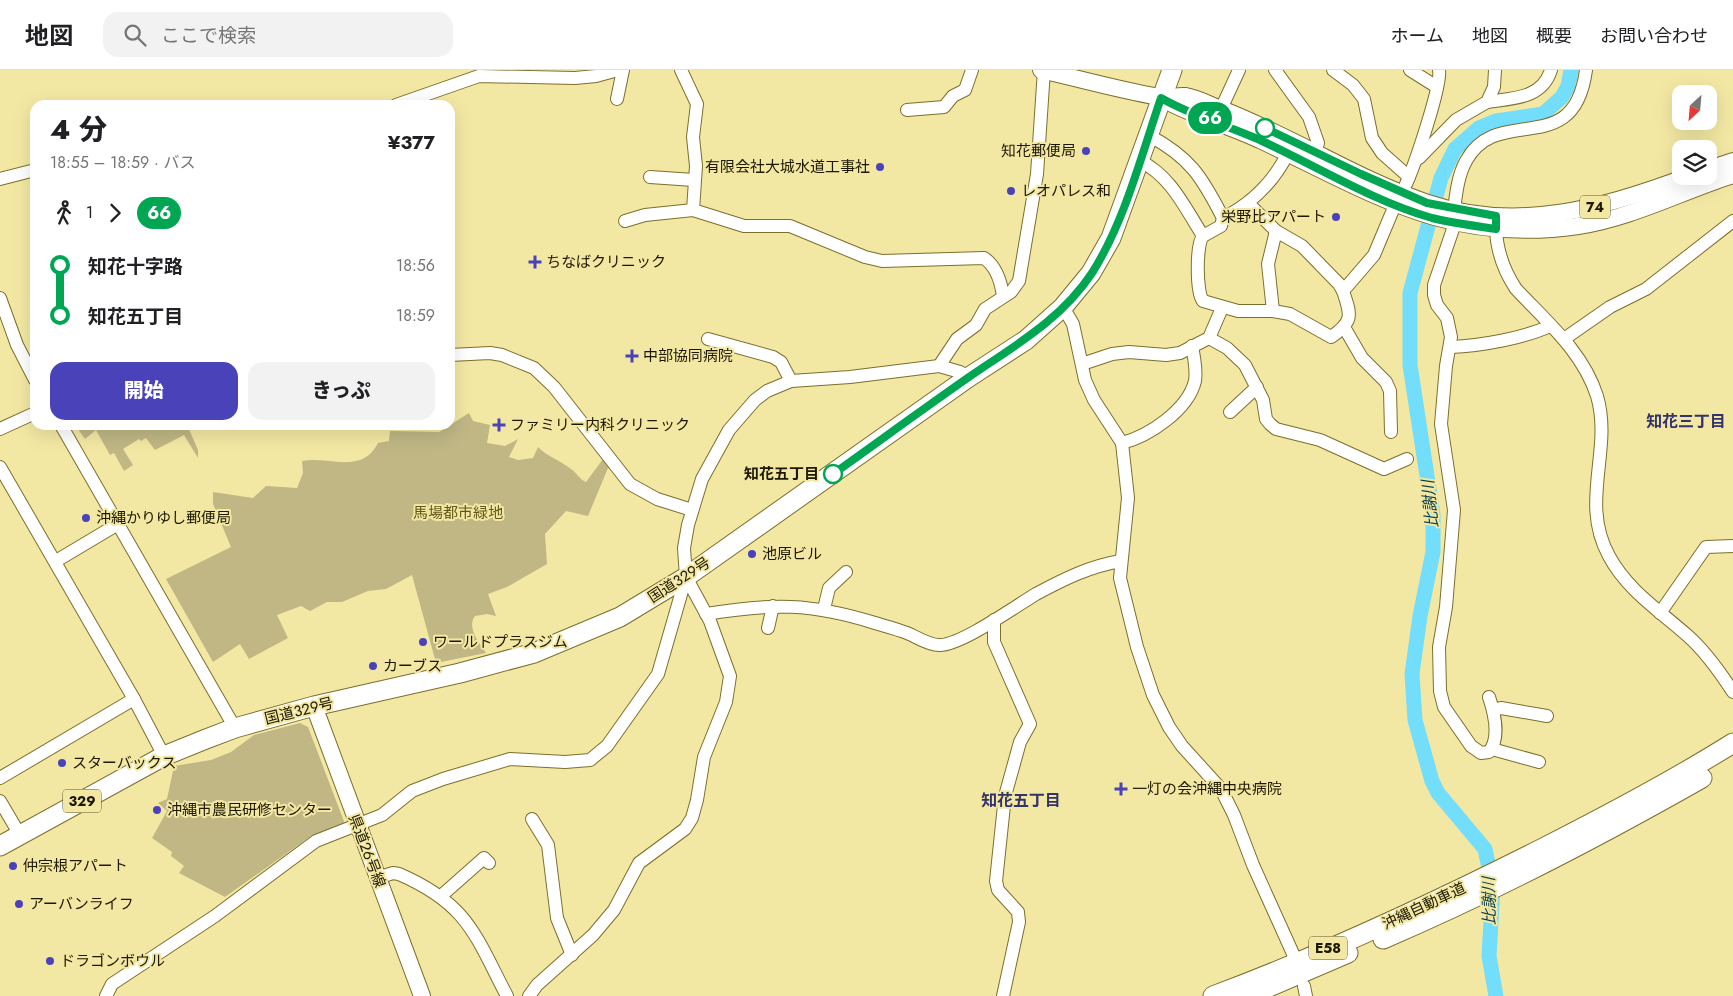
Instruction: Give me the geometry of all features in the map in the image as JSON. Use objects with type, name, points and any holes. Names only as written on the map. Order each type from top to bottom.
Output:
[{"type":"highway","name":"国道329号","points":[[0,846],[164,756],[235,728],[314,706],[460,673],[534,653],[620,617],[686,577],[969,377],[1026,340],[1063,307],[1078,291],[1102,256],[1140,160],[1172,70]]},
{"type":"highway","name":"沖縄自動車道","points":[[1248,996],[1447,904],[1536,859],[1733,743]]},
{"type":"highway","name":"沖縄自動車道","points":[[1536,859],[1602,833],[1733,759]]},
{"type":"highway","name":"沖縄自動車道","points":[[1212,996],[1447,904]]},
{"type":"main road","points":[[1043,70],[1161,98]]},
{"type":"main road","name":"74","points":[[1161,98],[1185,96],[1221,109],[1315,152],[1398,199]]},
{"type":"main road","name":"74","points":[[1161,98],[1181,109],[1219,122],[1288,153],[1417,206],[1452,216],[1544,229],[1603,220],[1733,175]]},
{"type":"main road","points":[[1717,166],[1733,161]]},
{"type":"main road","name":"74","points":[[1496,222],[1562,214],[1642,194],[1672,183]]},
{"type":"main road","name":"県道26号線","points":[[314,706],[422,996]]},
{"type":"street","points":[[410,100],[480,76],[575,78],[596,76],[618,70]]},
{"type":"street","points":[[617,100],[623,70]]},
{"type":"street","points":[[681,70],[697,104],[693,137],[696,166],[693,210]]},
{"type":"street","points":[[907,110],[944,107],[953,96],[965,90],[972,70]]},
{"type":"street","points":[[939,366],[958,339],[976,325],[985,309],[1016,287],[1022,267],[1037,174],[1043,70]]},
{"type":"street","points":[[1221,109],[1239,70]]},
{"type":"street","points":[[1276,70],[1309,116],[1318,143],[1315,152]]},
{"type":"street","points":[[1333,70],[1353,85],[1364,100],[1372,138],[1382,153],[1409,177]]},
{"type":"street","points":[[1410,70],[1437,87]]},
{"type":"street","points":[[1343,291],[1374,255],[1416,161],[1437,87],[1438,70]]},
{"type":"street","points":[[1487,102],[1494,87],[1495,70]]},
{"type":"street","points":[[1416,161],[1456,120],[1487,102],[1536,93],[1543,87],[1551,70]]},
{"type":"street","points":[[1489,697],[1494,710],[1495,727],[1492,749],[1489,752],[1480,753],[1471,746],[1444,707],[1440,691],[1439,647],[1446,607],[1454,510],[1441,424],[1446,366],[1451,347],[1450,329],[1447,318],[1437,305],[1434,285],[1463,167],[1475,148],[1498,133],[1536,129],[1562,120],[1577,106],[1584,90],[1586,70]]},
{"type":"street","points":[[1148,135],[1170,146],[1193,167],[1223,218],[1221,226],[1203,236],[1198,247],[1192,292],[1202,301],[1222,308],[1251,312],[1273,311],[1302,319],[1332,337],[1344,327],[1350,318],[1350,310],[1339,284],[1302,246],[1276,231],[1248,203]]},
{"type":"street","points":[[1223,218],[1248,203],[1281,169],[1288,153]]},
{"type":"street","points":[[1140,160],[1152,166],[1166,178],[1203,236]]},
{"type":"street","points":[[0,179],[30,171]]},
{"type":"street","points":[[650,177],[694,180]]},
{"type":"street","points":[[625,221],[645,215],[693,210],[744,226],[790,226],[865,257],[882,261],[984,258],[992,264],[1002,296]]},
{"type":"street","points":[[1564,340],[1610,307],[1646,289],[1733,221]]},
{"type":"street","points":[[1496,222],[1498,250],[1509,278],[1516,289],[1578,355],[1597,398],[1600,440],[1595,518],[1600,536],[1609,556],[1622,576],[1639,596],[1706,654],[1733,692]]},
{"type":"street","points":[[1273,311],[1268,264],[1276,231]]},
{"type":"street","points":[[0,298],[14,336],[30,370]]},
{"type":"street","points":[[1063,307],[1073,324],[1082,364],[1094,400],[1122,443],[1128,498],[1120,578],[1137,647],[1160,711],[1182,746],[1221,790],[1234,815],[1268,900],[1294,956]]},
{"type":"street","points":[[1082,364],[1112,354],[1130,352],[1166,355],[1180,353],[1209,338],[1222,308]]},
{"type":"street","points":[[1451,347],[1486,343],[1541,330],[1550,326]]},
{"type":"street","points":[[1344,327],[1362,358],[1386,382],[1390,390],[1390,432]]},
{"type":"street","points":[[1209,338],[1227,348],[1241,361],[1257,387],[1266,419],[1276,429],[1320,440],[1384,468],[1407,459]]},
{"type":"street","points":[[708,339],[773,357],[781,362],[791,381]]},
{"type":"street","points":[[1122,443],[1133,440],[1156,426],[1181,406],[1194,382],[1192,346]]},
{"type":"street","points":[[455,355],[490,353],[502,355],[534,368],[554,386],[630,484],[657,499],[692,510]]},
{"type":"street","points":[[106,996],[112,984],[215,916],[316,841],[382,815],[412,791],[510,758],[565,762],[590,760],[607,746],[658,674],[686,577],[684,548],[692,510],[702,479],[729,430],[755,400],[767,391],[791,381],[850,377],[939,366],[960,372],[969,377]]},
{"type":"street","points":[[1230,412],[1257,387]]},
{"type":"street","points":[[0,429],[30,415]]},
{"type":"street","points":[[64,430],[235,728]]},
{"type":"street","points":[[0,467],[5,486],[56,562],[134,699],[164,756]]},
{"type":"street","points":[[56,562],[118,524]]},
{"type":"street","points":[[1660,613],[1706,547],[1733,546]]},
{"type":"street","points":[[706,614],[773,606],[824,609],[906,632],[928,643],[940,645],[956,640],[1088,568],[1121,561]]},
{"type":"street","points":[[824,609],[830,588],[846,572]]},
{"type":"street","points":[[529,996],[538,985],[572,955],[614,910],[639,863],[685,829],[692,818],[704,756],[730,689],[730,676],[721,648],[706,614],[686,577]]},
{"type":"street","points":[[768,628],[773,606]]},
{"type":"street","points":[[994,620],[994,642],[1030,724],[1020,742],[1005,796],[996,881],[998,890],[1018,912],[1018,922],[1003,996]]},
{"type":"street","points":[[0,778],[134,699]]},
{"type":"street","points":[[1494,710],[1501,708],[1548,716]]},
{"type":"street","points":[[1492,749],[1539,762]]},
{"type":"street","points":[[0,801],[20,835]]},
{"type":"street","points":[[532,819],[548,845],[557,918],[572,955]]},
{"type":"street","points":[[441,896],[484,858],[489,863]]},
{"type":"street","points":[[377,878],[393,873],[399,874],[441,896],[469,924],[507,996]]},
{"type":"green space","name":"馬場都市緑地","points":[[469,413],[473,421],[490,425],[487,443],[505,446],[518,439],[509,457],[518,460],[533,458],[538,447],[567,466],[586,482],[606,455],[623,478],[608,468],[588,516],[566,511],[545,534],[547,564],[507,587],[488,594],[496,616],[487,614],[475,616],[472,625],[475,635],[486,653],[436,663],[412,575],[386,589],[368,591],[342,602],[327,602],[310,611],[301,606],[277,615],[288,638],[249,659],[240,644],[213,662],[166,579],[231,547],[213,504],[213,492],[253,498],[266,486],[297,488],[303,473],[302,461],[344,462],[363,459],[371,453],[378,443],[389,441],[390,431],[439,432],[442,430],[455,430],[455,422]]},
{"type":"green space","points":[[79,430],[96,430],[85,439]]},
{"type":"green space","points":[[96,430],[189,430],[198,450],[198,458],[184,435],[155,450],[146,438],[141,441],[139,439],[123,449],[133,465],[124,471],[114,453],[110,455]]},
{"type":"green space","points":[[300,723],[308,727],[345,824],[311,836],[225,897],[179,873],[184,866],[171,856],[172,852],[152,838],[167,811],[158,803],[167,799],[174,766],[211,760],[231,752],[254,735]]},
{"type":"waterway","name":"比謝川","points":[[1496,996],[1489,956],[1493,887],[1485,849],[1438,793],[1432,781],[1415,720],[1412,674],[1420,616],[1433,552],[1433,515],[1410,365],[1410,293],[1441,178],[1455,149],[1479,128],[1496,121],[1543,114],[1562,97],[1568,86],[1571,70]]},
{"type":"bus line","name":"66","points":[[833,474],[969,377],[1026,340],[1078,291],[1092,273],[1110,238],[1126,199],[1161,98],[1181,109],[1211,119],[1262,141],[1395,205],[1432,218],[1496,229],[1496,216],[1427,203],[1401,193],[1265,128]]},
{"type":"place","name":"知花郵便局","points":[[1086,151]]},
{"type":"place","name":"有限会社大城水道工事社","points":[[880,167]]},
{"type":"place","name":"レオパレス和","points":[[1011,191]]},
{"type":"place","name":"栄野比アパート","points":[[1336,217]]},
{"type":"place","name":"ちなばクリニック","points":[[535,262]]},
{"type":"place","name":"中部協同病院","points":[[632,356]]},
{"type":"place","name":"ファミリー内科クリニック","points":[[499,425]]},
{"type":"place","name":"知花五丁目","points":[[833,474]]},
{"type":"place","name":"沖縄かりゆし郵便局","points":[[86,518]]},
{"type":"place","name":"池原ビル","points":[[752,554]]},
{"type":"place","name":"ワールドプラスジム","points":[[423,642]]},
{"type":"place","name":"カーブス","points":[[373,666]]},
{"type":"place","name":"スターバックス","points":[[62,763]]},
{"type":"place","name":"一灯の会沖縄中央病院","points":[[1121,789]]},
{"type":"place","name":"沖縄市農民研修センター","points":[[157,810]]},
{"type":"place","name":"仲宗根アパート","points":[[13,866]]},
{"type":"place","name":"アーバンライフ","points":[[19,904]]},
{"type":"place","name":"ドラゴンボウル","points":[[50,961]]},
{"type":"district","name":"知花三丁目","points":[[1686,421]]},
{"type":"district","name":"知花五丁目","points":[[1021,800]]}]
